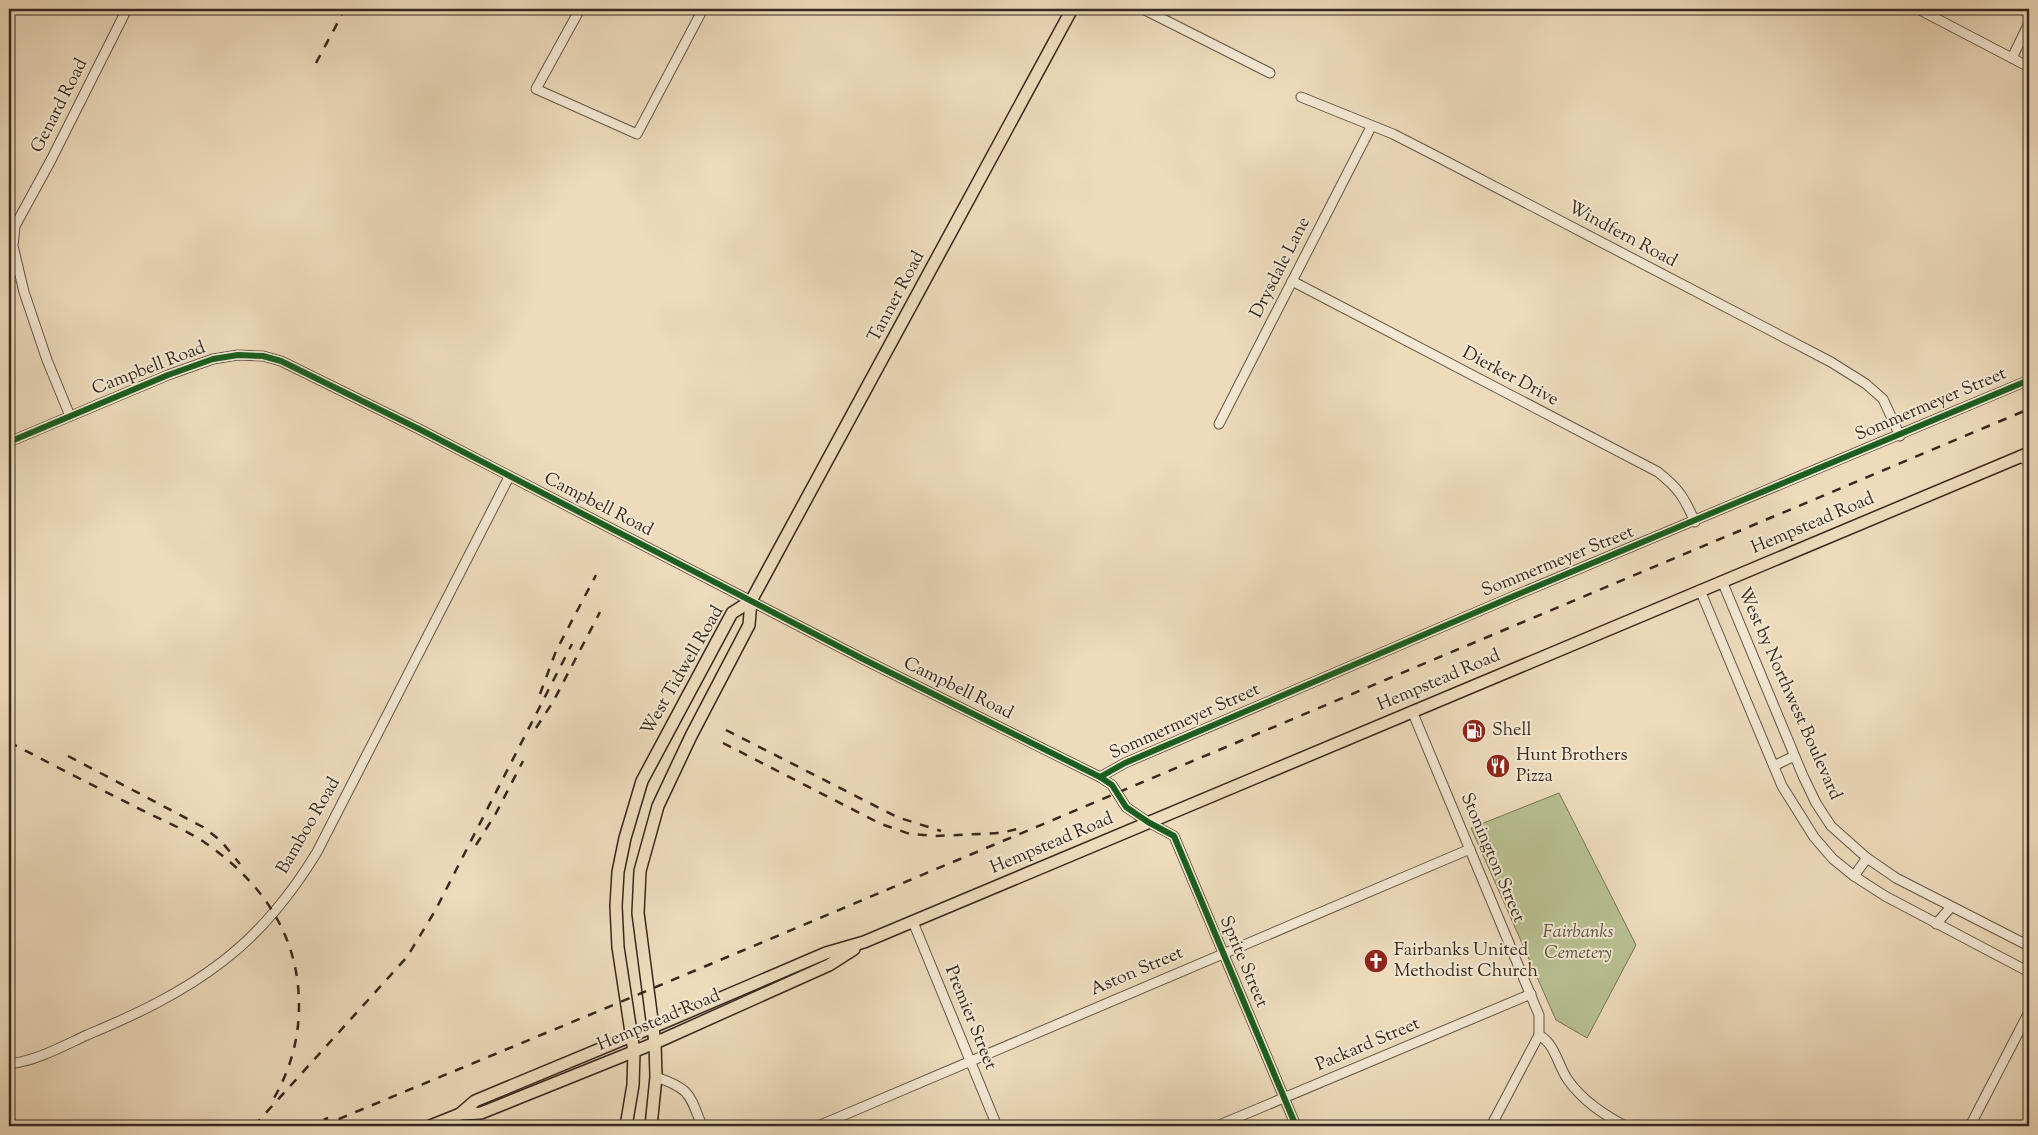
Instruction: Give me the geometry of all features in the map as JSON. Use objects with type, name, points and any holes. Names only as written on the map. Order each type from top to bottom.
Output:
[{"type":"main road","name":"Tanner Road","points":[[751,601],[1072,9]]},
{"type":"main road","name":"Hempstead Road","points":[[460,1114],[475,1101],[826,953],[864,942],[913,922],[1700,590],[2026,457]]},
{"type":"main road","name":"West Tidwell Road","points":[[626,1126],[633,1085],[634,1052],[618,947],[616,906],[618,872],[625,838],[642,781],[671,726],[732,613],[751,601]]},
{"type":"main road","name":"West Tidwell Road","points":[[651,1126],[656,1077],[656,1044],[638,913],[640,870],[658,806],[691,736],[749,625],[751,601]]},
{"type":"main road","points":[[671,726],[691,736]]},
{"type":"main road","name":"Hempstead Road","points":[[430,1126],[460,1114],[481,1113],[656,1044],[830,965],[864,942]]},
{"type":"main road","points":[[783,972],[788,984]]},
{"type":"main road","points":[[518,1083],[523,1096]]},
{"type":"street","name":"Genard Road","points":[[70,416],[47,360],[24,292],[13,246],[15,226],[51,160],[127,9]]},
{"type":"street","points":[[580,9],[536,89],[637,134],[703,9]]},
{"type":"street","points":[[1143,9],[1270,73]]},
{"type":"street","points":[[1918,9],[2029,67]]},
{"type":"street","points":[[2012,58],[2029,23]]},
{"type":"street","name":"Windfern Road","points":[[1301,97],[1371,127],[1393,134],[1831,362],[1866,384],[1883,399],[1900,436]]},
{"type":"street","name":"Drysdale Lane","points":[[1219,424],[1371,127]]},
{"type":"street","name":"Dierker Drive","points":[[1292,281],[1658,472],[1676,486],[1686,501],[1695,522]]},
{"type":"street","name":"Campbell Road","points":[[9,442],[168,375],[213,359],[238,355],[264,356],[296,367],[751,601],[1100,777],[1112,785],[1126,807],[1148,822]]},
{"type":"street","name":"Sommermeyer Street","points":[[1100,777],[1132,760],[1514,596],[1695,522],[2029,380]]},
{"type":"street","name":"Bamboo Road","points":[[9,1064],[49,1052],[168,998],[224,961],[274,911],[307,869],[317,852],[510,477]]},
{"type":"street","name":"West by Northwest Boulevard","points":[[1722,581],[1794,756],[1816,803],[1831,826],[1867,858],[1896,878],[2029,946]]},
{"type":"street","points":[[1700,590],[1774,766],[1796,812],[1814,837],[1833,859],[1854,876],[1885,896],[2029,972]]},
{"type":"street","name":"Stonington Street","points":[[1412,711],[1531,994],[1539,1015],[1539,1035]]},
{"type":"street","points":[[1774,766],[1794,756]]},
{"type":"street","name":"Sprite Street","points":[[1148,822],[1174,836],[1296,1126]]},
{"type":"street","name":"Aston Street","points":[[818,1126],[1470,849]]},
{"type":"street","points":[[1854,876],[1867,858]]},
{"type":"street","points":[[1936,924],[1951,907]]},
{"type":"street","name":"Premier Street","points":[[913,922],[997,1126]]},
{"type":"street","name":"Packard Street","points":[[1217,1126],[1531,994]]},
{"type":"street","points":[[1970,1126],[2029,1012]]},
{"type":"street","points":[[1491,1126],[1539,1035],[1551,1045],[1567,1078],[1580,1095],[1606,1116],[1625,1126]]},
{"type":"street","points":[[656,1077],[673,1083],[688,1092],[702,1126]]},
{"type":"green space","name":"Fairbanks Cemetery","points":[[1559,793],[1636,945],[1587,1038],[1556,1020],[1471,828]]},
{"type":"railway","points":[[316,63],[345,9]]},
{"type":"railway","points":[[322,1126],[2029,409]]},
{"type":"railway","points":[[540,694],[556,651],[596,575]]},
{"type":"railway","points":[[536,728],[553,702],[600,612]]},
{"type":"railway","points":[[254,1126],[407,957],[435,911],[572,644]]},
{"type":"railway","points":[[726,730],[897,817],[941,831]]},
{"type":"railway","points":[[9,742],[204,842],[239,870],[268,904],[288,942],[294,963],[299,1001],[295,1044],[287,1071],[274,1098]]},
{"type":"railway","points":[[723,743],[881,824],[910,834],[936,836],[1001,833],[1017,829]]},
{"type":"railway","points":[[68,756],[203,827],[221,841],[240,864]]},
{"type":"railway","points":[[476,845],[495,815],[523,761]]},
{"type":"railway","points":[[307,1126],[328,1118]]},
{"type":"cycle path","points":[[9,442],[168,375],[213,359],[238,355],[263,356],[281,361],[419,429],[861,658],[1100,777],[1112,785],[1126,807],[1174,836],[1296,1126]]},
{"type":"cycle path","points":[[1100,777],[1125,763],[1514,596],[2029,380]]},
{"type":"place","name":"Shell","points":[[1474,731]]},
{"type":"place","name":"Hunt Brothers Pizza","points":[[1498,766]]},
{"type":"place","name":"Fairbanks United Methodist Church","points":[[1376,961]]}]
